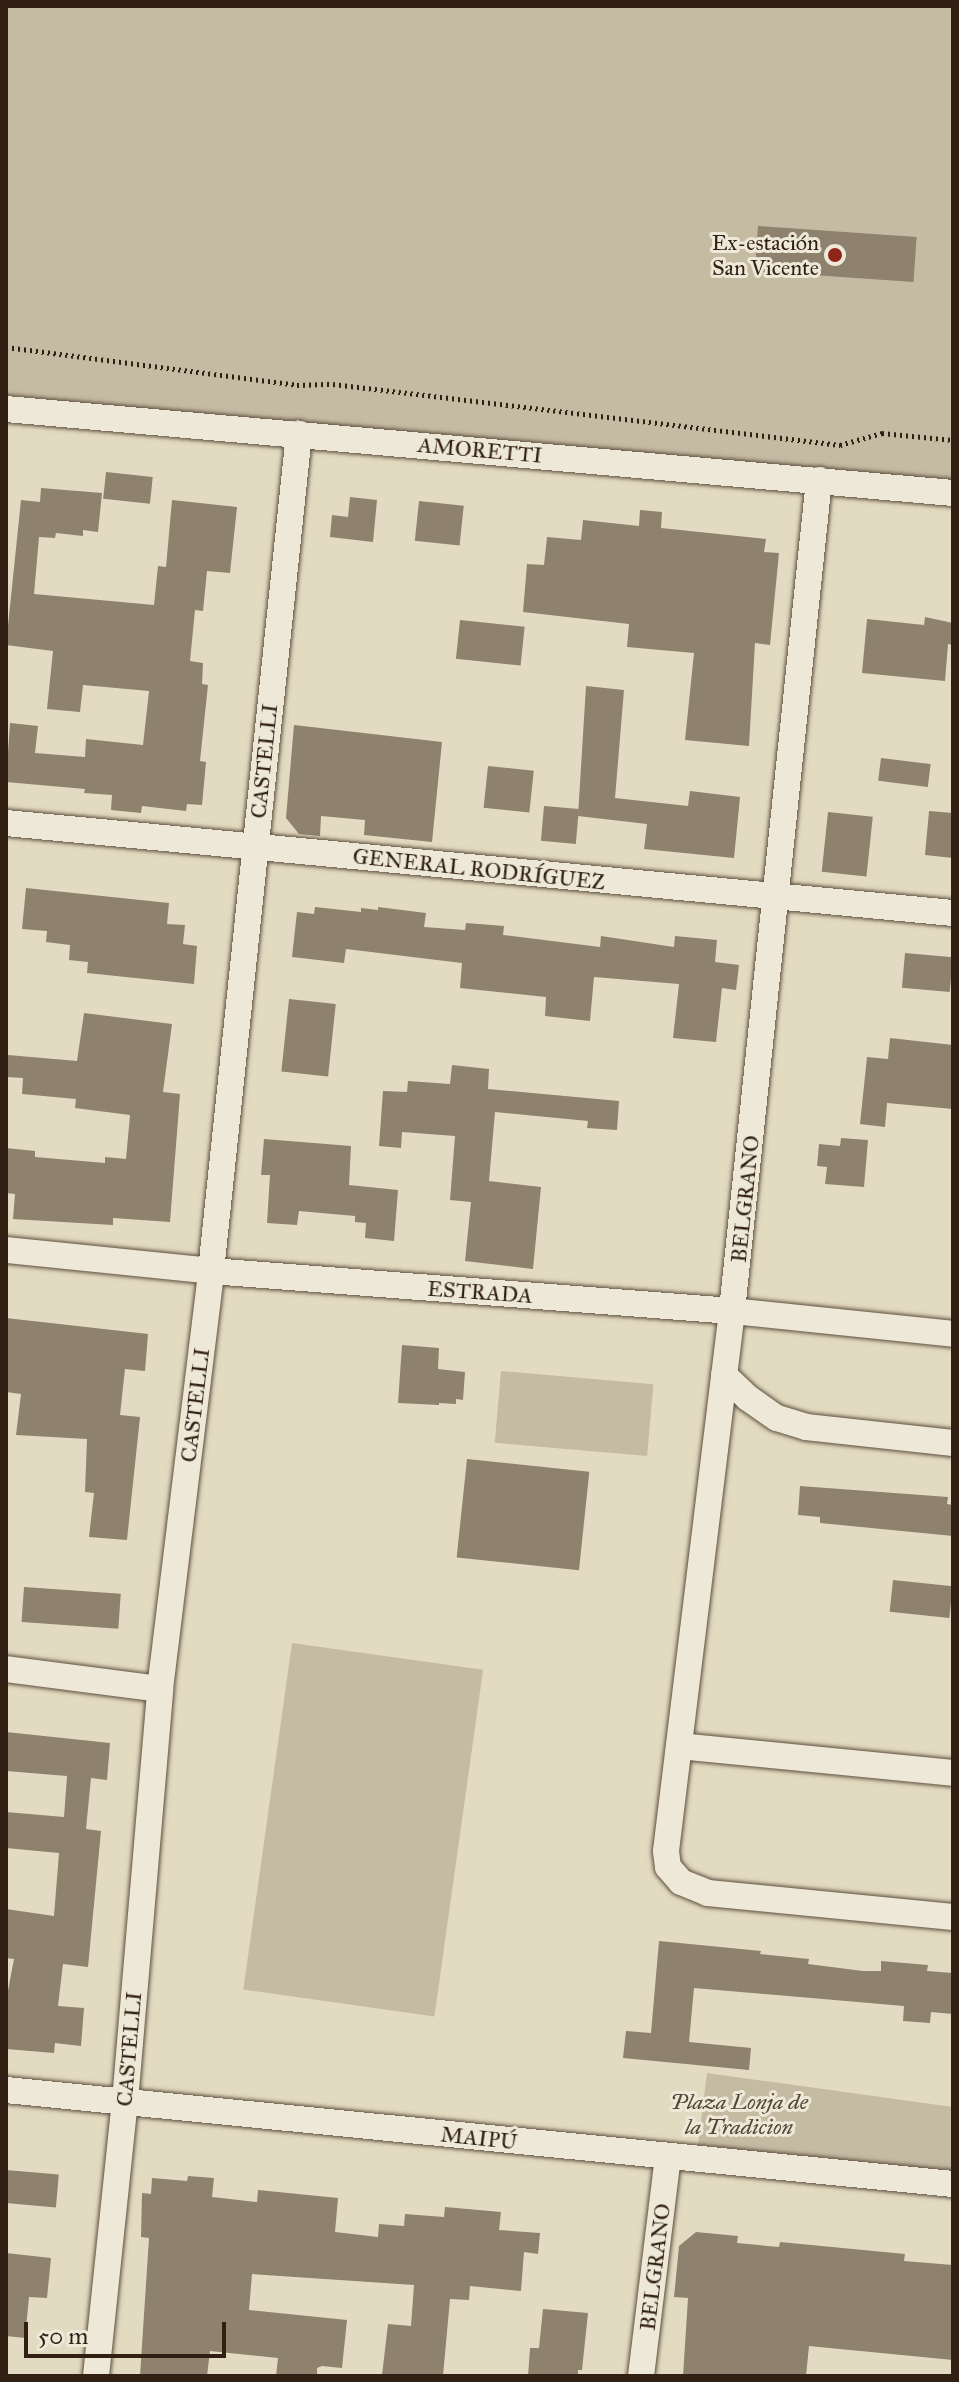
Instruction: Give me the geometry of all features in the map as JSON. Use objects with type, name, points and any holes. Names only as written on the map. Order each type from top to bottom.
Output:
[{"type":"street","name":"AMORETTI","points":[[6,409],[953,493]]},
{"type":"street","name":"CASTELLI","points":[[96,2376],[125,2101],[160,1689],[211,1271],[299,434]]},
{"type":"street","name":"BELGRANO","points":[[819,480],[732,1311],[666,1851],[668,1867],[681,1882],[708,1893],[953,1917]]},
{"type":"street","name":"GENERAL RODRÍGUEZ","points":[[6,823],[953,913]]},
{"type":"street","name":"ESTRADA","points":[[6,1250],[211,1271],[732,1311],[953,1334]]},
{"type":"street","points":[[724,1375],[748,1398],[777,1418],[806,1427],[953,1443]]},
{"type":"street","points":[[6,1669],[160,1689]]},
{"type":"street","points":[[679,1746],[953,1773]]},
{"type":"street","name":"MAIPÚ","points":[[6,2090],[953,2184]]},
{"type":"street","name":"BELGRANO","points":[[641,2376],[668,2157]]},
{"type":"path","points":[[6,347],[297,385],[333,384],[840,445],[882,433],[953,440]]},
{"type":"green space","points":[[6,6],[953,6],[953,491],[819,480],[6,395]]},
{"type":"green space","points":[[501,1371],[653,1384],[647,1456],[495,1443]]},
{"type":"green space","points":[[292,1643],[483,1670],[434,2016],[243,1990]]},
{"type":"green space","name":"Plaza Lonja de la Tradicion","points":[[707,2073],[953,2107],[953,2171],[698,2145]]},
{"type":"building","name":"Ex-estación San Vicente","points":[[758,226],[917,237],[913,282],[755,271]]},
{"type":"building","points":[[106,472],[153,477],[150,504],[103,499]]},
{"type":"building","points":[[41,488],[102,493],[98,532],[83,530],[83,536],[56,533],[55,538],[39,537],[34,594],[154,605],[158,566],[166,567],[172,500],[237,507],[230,573],[207,571],[203,611],[195,610],[190,661],[203,663],[202,684],[208,685],[200,761],[206,762],[202,805],[187,804],[186,811],[142,806],[141,813],[111,810],[112,795],[84,793],[85,789],[6,782],[10,723],[38,726],[35,753],[85,757],[86,739],[143,745],[149,691],[83,685],[80,712],[47,709],[53,651],[6,645],[21,500],[40,502]]},
{"type":"building","points":[[350,497],[377,500],[373,542],[330,537],[332,515],[348,517]]},
{"type":"building","points":[[419,501],[464,506],[460,545],[415,541]]},
{"type":"building","points":[[640,510],[662,512],[661,528],[766,539],[764,552],[779,553],[770,645],[755,643],[749,746],[685,740],[694,653],[627,647],[629,624],[523,612],[527,564],[544,565],[547,537],[581,540],[583,520],[639,526]]},
{"type":"building","points":[[925,617],[953,623],[953,645],[948,644],[945,681],[862,673],[867,619],[924,625]]},
{"type":"building","points":[[460,620],[525,627],[521,666],[456,659]]},
{"type":"building","points":[[586,686],[624,690],[615,798],[688,806],[690,791],[740,797],[734,858],[644,849],[647,824],[578,816]]},
{"type":"building","points":[[294,725],[442,742],[432,842],[364,835],[365,820],[321,816],[320,836],[299,834],[286,818]]},
{"type":"building","points":[[881,758],[931,764],[928,787],[878,781]]},
{"type":"building","points":[[488,766],[534,771],[529,813],[484,808]]},
{"type":"building","points":[[544,806],[579,809],[576,844],[541,841]]},
{"type":"building","points":[[929,811],[953,813],[953,858],[925,855]]},
{"type":"building","points":[[828,812],[873,817],[866,876],[822,872]]},
{"type":"building","points":[[26,888],[169,903],[167,924],[185,925],[183,944],[197,946],[194,984],[87,973],[88,962],[69,960],[70,945],[46,942],[47,931],[22,929]]},
{"type":"building","points":[[315,907],[361,912],[361,908],[378,910],[378,907],[426,913],[424,927],[465,930],[466,923],[504,926],[503,935],[600,947],[601,936],[674,947],[675,936],[717,940],[715,962],[739,965],[736,990],[722,988],[716,1042],[673,1038],[679,984],[594,977],[590,1021],[545,1016],[546,997],[460,988],[462,963],[346,949],[344,963],[292,957],[297,912],[314,914]]},
{"type":"building","points":[[905,953],[953,957],[950,992],[902,988]]},
{"type":"building","points":[[289,999],[336,1004],[328,1077],[281,1072]]},
{"type":"building","points":[[84,1013],[172,1024],[163,1092],[180,1094],[170,1222],[113,1218],[113,1225],[13,1219],[15,1194],[6,1193],[6,1148],[35,1151],[35,1157],[105,1163],[105,1157],[126,1159],[130,1115],[75,1108],[76,1099],[22,1094],[23,1078],[6,1077],[8,1055],[77,1061]]},
{"type":"building","points":[[890,1038],[953,1045],[953,1109],[887,1103],[885,1127],[860,1124],[867,1057],[888,1059]]},
{"type":"building","points":[[452,1065],[489,1069],[488,1089],[619,1101],[617,1130],[587,1128],[588,1121],[495,1112],[489,1181],[541,1187],[533,1269],[465,1261],[471,1202],[450,1200],[455,1136],[402,1132],[401,1148],[379,1146],[383,1091],[407,1092],[408,1081],[450,1084]]},
{"type":"building","points":[[841,1138],[868,1140],[864,1187],[825,1184],[827,1167],[817,1166],[819,1144],[840,1146]]},
{"type":"building","points":[[264,1139],[351,1146],[349,1185],[398,1190],[394,1241],[365,1238],[366,1223],[355,1222],[355,1216],[299,1211],[297,1225],[267,1223],[270,1175],[261,1175]]},
{"type":"building","points":[[6,1318],[148,1334],[145,1371],[125,1369],[120,1415],[140,1417],[127,1540],[89,1537],[94,1493],[85,1492],[87,1439],[16,1435],[21,1394],[6,1392]]},
{"type":"building","points":[[402,1345],[439,1348],[438,1369],[465,1372],[463,1400],[456,1399],[456,1404],[439,1405],[398,1403]]},
{"type":"building","points":[[467,1459],[589,1472],[579,1570],[457,1557]]},
{"type":"building","points":[[800,1486],[948,1497],[947,1504],[953,1505],[953,1536],[820,1523],[820,1517],[798,1515]]},
{"type":"building","points":[[893,1580],[953,1586],[949,1618],[890,1612]]},
{"type":"building","points":[[24,1587],[121,1594],[118,1629],[22,1622]]},
{"type":"building","points":[[6,1732],[110,1743],[107,1780],[91,1778],[86,1829],[101,1831],[88,1967],[63,1964],[58,2006],[84,2008],[81,2046],[55,2043],[54,2053],[6,2049],[6,2001],[14,1959],[6,1958],[6,1909],[54,1916],[59,1853],[6,1848],[6,1812],[64,1817],[67,1776],[6,1771]]},
{"type":"building","points":[[659,1941],[761,1951],[760,1954],[809,1959],[808,1964],[863,1971],[881,1971],[881,1961],[928,1965],[927,1971],[953,1973],[953,2014],[931,2012],[930,2023],[903,2021],[904,2006],[694,1988],[689,2042],[751,2048],[749,2070],[623,2058],[626,2031],[651,2033]]},
{"type":"building","points":[[6,2170],[59,2175],[56,2207],[6,2203]]},
{"type":"building","points":[[188,2176],[214,2178],[212,2197],[257,2202],[258,2190],[338,2198],[335,2232],[378,2237],[379,2224],[404,2226],[405,2214],[444,2217],[445,2207],[501,2212],[499,2230],[540,2233],[538,2254],[524,2252],[521,2291],[470,2286],[469,2300],[450,2299],[443,2376],[382,2375],[388,2324],[411,2326],[414,2285],[252,2274],[249,2310],[347,2320],[342,2368],[322,2366],[317,2368],[317,2376],[276,2376],[278,2358],[210,2351],[207,2376],[140,2376],[149,2238],[141,2237],[142,2193],[151,2194],[152,2178],[187,2181]]},
{"type":"building","points":[[696,2232],[738,2236],[737,2243],[779,2247],[780,2242],[905,2254],[904,2261],[953,2265],[953,2360],[809,2346],[806,2376],[683,2376],[688,2298],[674,2297],[679,2246]]},
{"type":"building","points":[[6,2253],[51,2258],[47,2298],[29,2297],[25,2338],[6,2336]]},
{"type":"building","points":[[543,2309],[588,2313],[582,2370],[578,2370],[578,2376],[528,2376],[530,2348],[539,2348]]},
{"type":"place","name":"Ex-estación San Vicente","points":[[835,255]]}]
